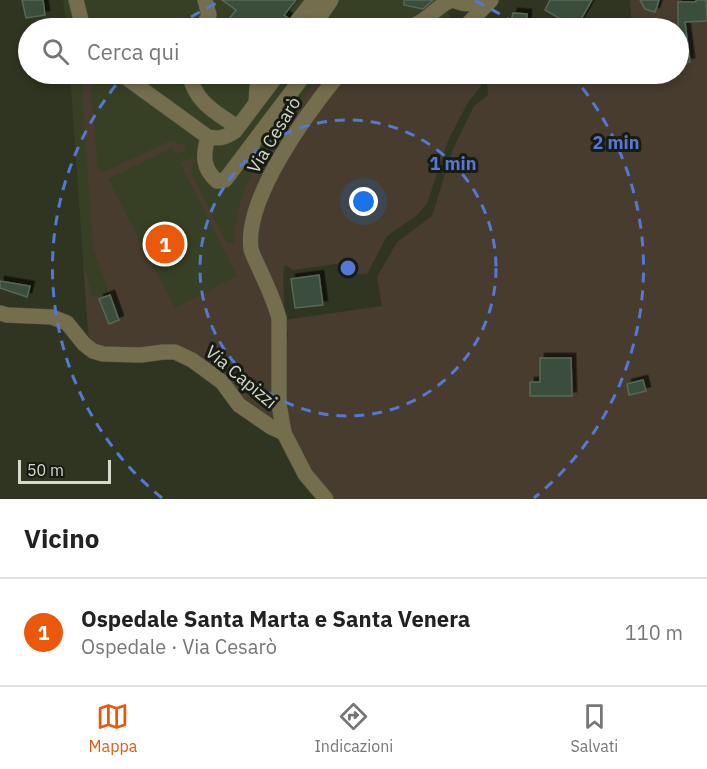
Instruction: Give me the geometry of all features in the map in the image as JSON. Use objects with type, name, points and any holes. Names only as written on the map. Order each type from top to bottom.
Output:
[{"type":"street","points":[[76,0],[80,18]]},
{"type":"street","points":[[205,0],[209,15],[207,18]]},
{"type":"street","points":[[300,18],[314,0]]},
{"type":"street","points":[[319,18],[331,0]]},
{"type":"street","points":[[428,18],[434,14],[442,3],[453,0],[473,4],[479,0]]},
{"type":"street","points":[[474,18],[491,0]]},
{"type":"street","points":[[135,84],[207,137],[219,139],[227,136],[239,125],[270,84]]},
{"type":"street","points":[[192,84],[193,90],[206,105],[259,134]]},
{"type":"street","points":[[256,102],[257,84]]},
{"type":"street","points":[[207,137],[204,153],[207,173],[216,181],[225,180],[297,84]]},
{"type":"street","name":"Via Cesarò","points":[[284,433],[279,404],[279,318],[251,250],[253,226],[264,188],[275,165],[331,84]]},
{"type":"street","name":"Via Capizzi","points":[[0,313],[52,317],[68,323],[84,344],[93,351],[104,354],[141,355],[175,352],[192,360],[222,382],[239,405],[284,433],[305,474],[326,499]]},
{"type":"shaded area","points":[[63,0],[440,0],[451,18],[66,18]]},
{"type":"shaded area","points":[[630,0],[707,0],[707,499],[330,499],[311,475],[287,427],[282,342],[287,340],[288,332],[284,328],[284,320],[382,306],[377,277],[397,242],[432,216],[453,149],[474,106],[488,95],[487,84],[689,84],[689,18],[631,18]]},
{"type":"shaded area","points":[[71,84],[330,84],[252,263],[192,357],[89,343]]},
{"type":"shaded area","points":[[81,84],[90,84],[98,169],[104,172],[169,141],[185,145],[186,150],[176,154],[172,148],[108,179],[175,308],[237,276],[180,163],[193,157],[191,173],[227,243],[234,243],[240,202],[256,165],[313,84],[327,84],[276,158],[248,237],[273,308],[276,423],[270,423],[192,357],[124,352],[89,343],[83,261],[93,297],[98,295],[109,324],[119,320],[93,248]]},
{"type":"shaded area","points":[[339,84],[481,84],[467,104],[447,143],[427,204],[416,216],[387,236],[367,274],[353,274],[336,264],[293,270],[285,265],[283,312],[260,264],[258,233],[263,209],[272,185],[301,137]]},
{"type":"building","points":[[22,0],[43,0],[45,15],[26,18]]},
{"type":"building","points":[[222,0],[296,0],[284,15],[288,18],[230,18],[236,10]]},
{"type":"building","points":[[404,0],[433,0],[423,9],[404,5]]},
{"type":"building","points":[[550,0],[592,0],[582,18],[559,18],[545,10]]},
{"type":"building","points":[[640,0],[659,0],[655,12],[645,9]]},
{"type":"building","points":[[696,0],[706,0],[707,21],[689,22],[689,18],[678,18],[678,2],[696,2]]},
{"type":"building","points":[[513,13],[527,14],[527,18],[512,18]]},
{"type":"building","points":[[319,275],[323,305],[295,308],[291,279]]},
{"type":"building","points":[[0,281],[30,286],[27,297],[0,288]]},
{"type":"building","points":[[110,295],[119,320],[109,324],[99,299]]},
{"type":"building","points":[[540,358],[571,358],[572,396],[530,396],[530,382],[540,382]]},
{"type":"building","points":[[643,380],[646,391],[629,395],[627,384]]},
{"type":"place","name":"Ospedale Santa Marta e Santa Venera","points":[[165,244]]}]
